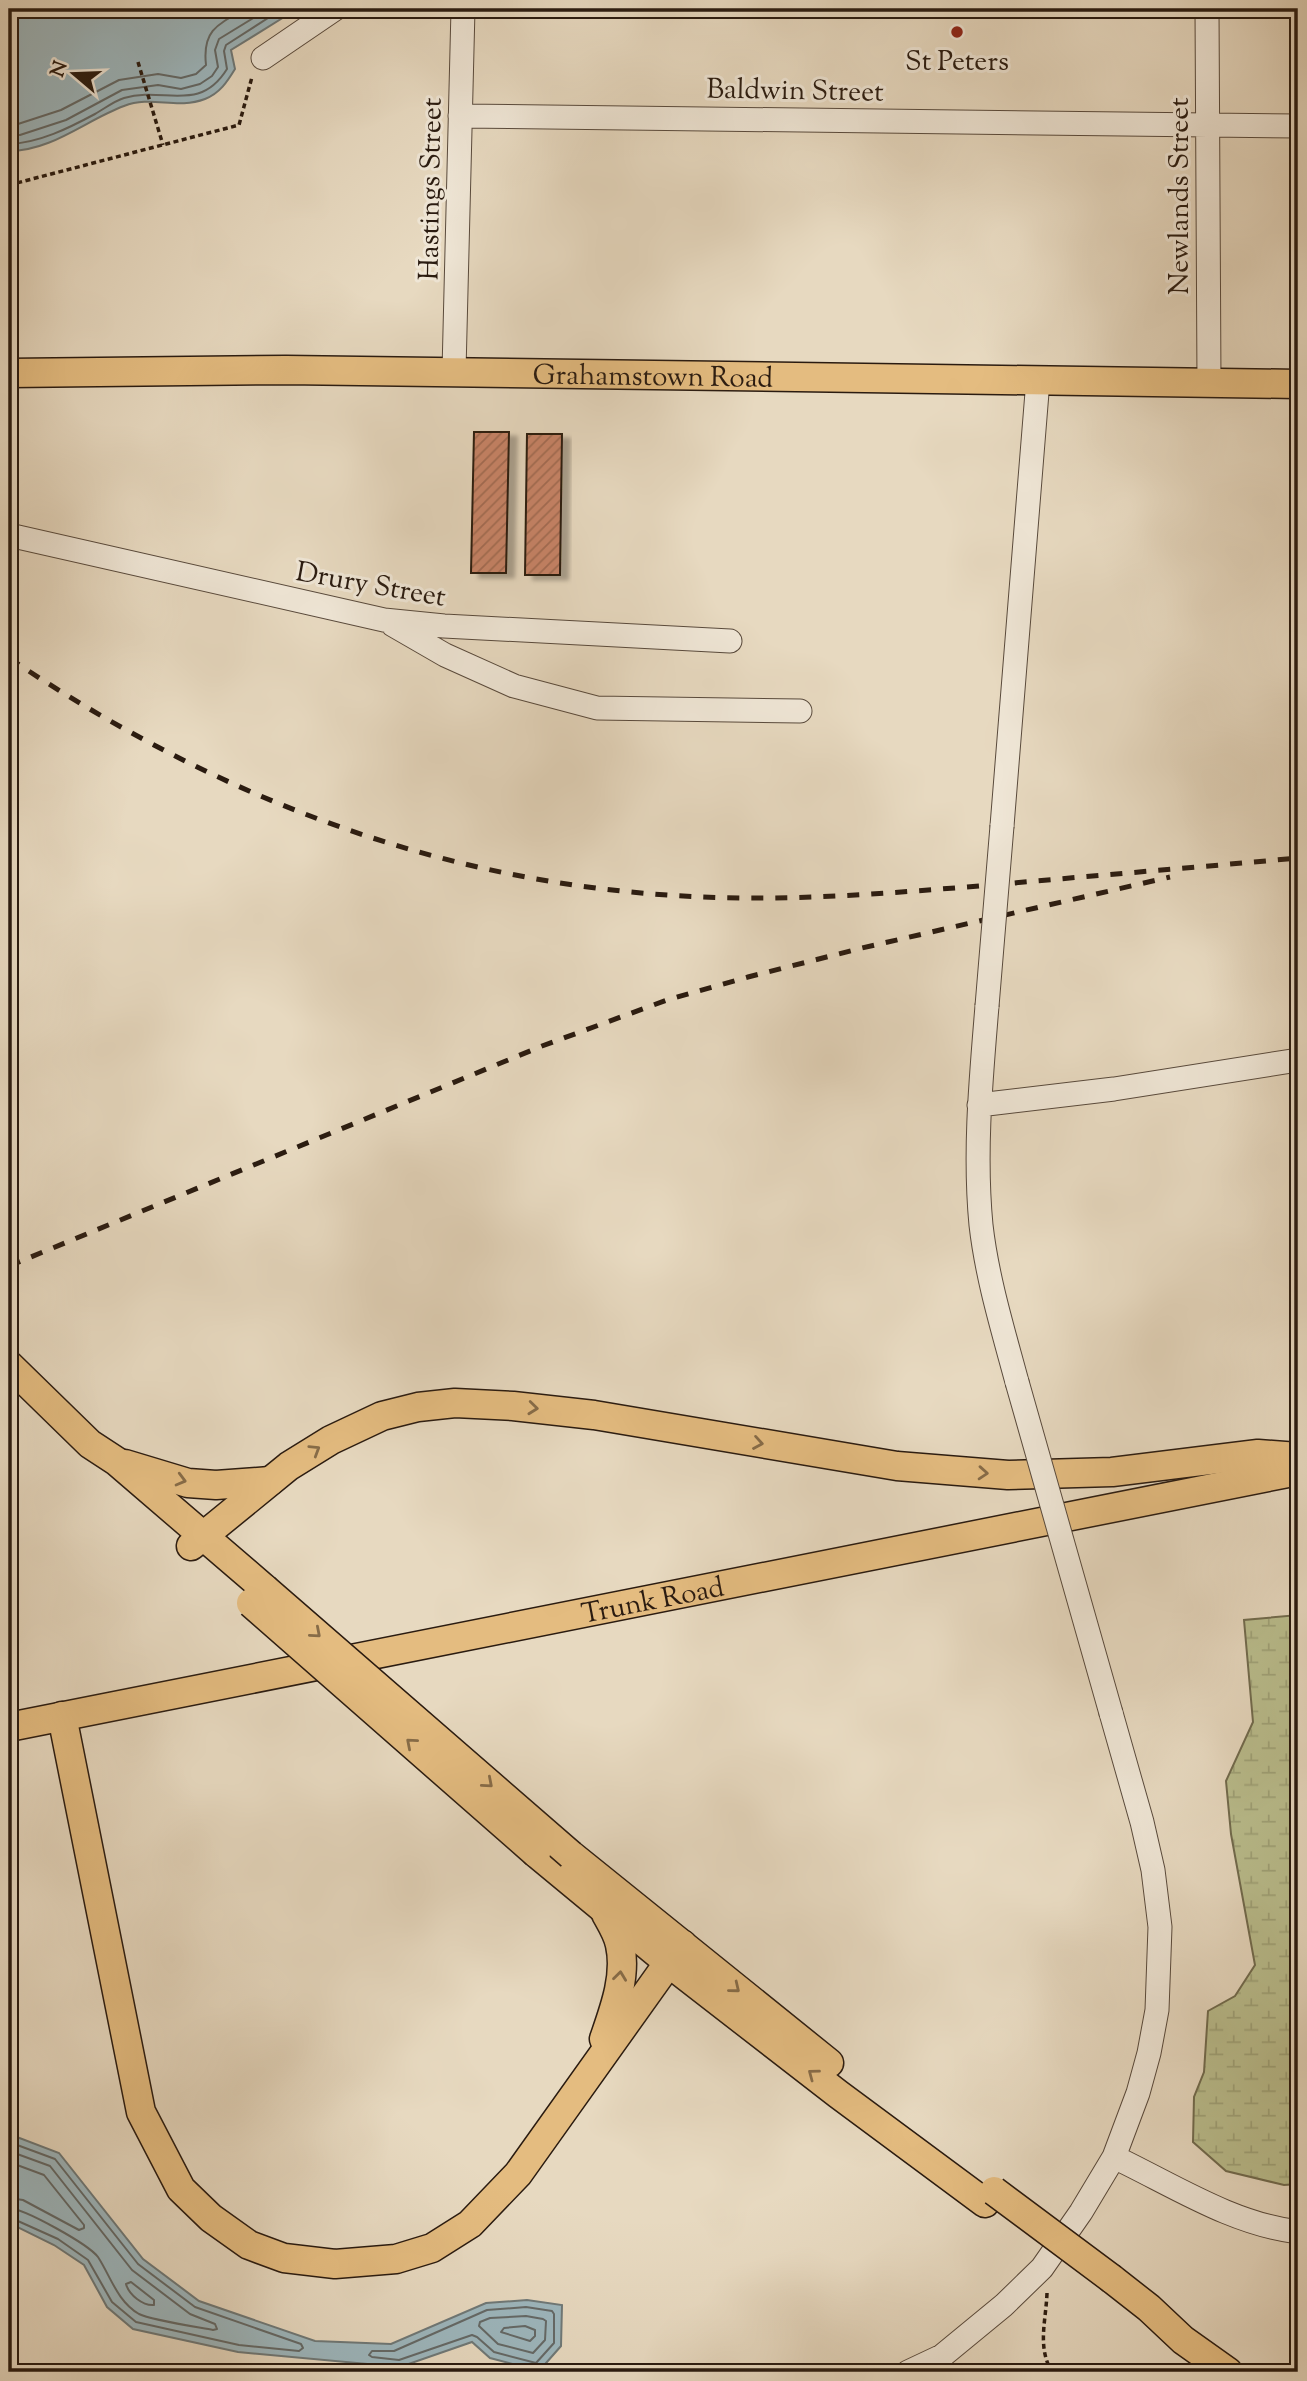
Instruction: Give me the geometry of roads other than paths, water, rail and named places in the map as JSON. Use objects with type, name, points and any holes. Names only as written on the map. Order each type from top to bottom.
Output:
[{"type":"main road","name":"Grahamstown Road","points":[[9,373],[454,371],[1298,384]]},
{"type":"main road","points":[[9,1365],[90,1444],[116,1461],[197,1541],[536,1853],[603,1908],[676,1954],[793,2035],[990,2197],[1107,2285],[1149,2308],[1183,2340],[1228,2372]]},
{"type":"main road","points":[[197,1541],[270,1481],[331,1440],[382,1416],[418,1407],[454,1403],[594,1415],[897,1466],[1008,1475],[1112,1472],[1258,1454],[1298,1458]]},
{"type":"main road","points":[[90,1444],[97,1456],[134,1495],[197,1541]]},
{"type":"main road","points":[[116,1461],[188,1483],[216,1485],[270,1481]]},
{"type":"main road","name":"Trunk Road","points":[[9,1727],[1298,1471]]},
{"type":"main road","points":[[258,1596],[571,1855],[676,1954]]},
{"type":"main road","points":[[62,1716],[141,2112],[181,2189],[211,2218],[249,2245],[284,2258],[335,2264],[396,2259],[432,2248],[470,2224],[518,2174],[676,1954]]},
{"type":"main road","points":[[596,2065],[615,2007],[621,1963],[620,1944],[603,1908]]},
{"type":"street","points":[[263,58],[335,9]]},
{"type":"street","name":"Hastings Street","points":[[454,371],[463,9]]},
{"type":"street","name":"Newlands Street","points":[[1207,9],[1209,383]]},
{"type":"street","name":"Baldwin Street","points":[[460,116],[1298,126]]},
{"type":"street","points":[[908,2372],[942,2356],[1004,2305],[1042,2268],[1081,2212],[1114,2157],[1138,2093],[1157,2010],[1160,1927],[1153,1870],[1142,1822],[1017,1382],[990,1278],[981,1227],[979,1105],[1038,380]]},
{"type":"street","name":"Drury Street","points":[[9,535],[384,620],[444,626],[730,641]]},
{"type":"street","points":[[384,620],[445,654],[514,686],[597,708],[800,711]]},
{"type":"street","points":[[979,1105],[1114,1089],[1298,1060]]},
{"type":"street","points":[[1114,2157],[1248,2221],[1298,2232]]},
{"type":"water","points":[[9,9],[293,9],[231,50],[235,69],[223,87],[210,97],[184,103],[134,103],[40,146],[9,151]]},
{"type":"water","points":[[9,2134],[59,2153],[143,2259],[199,2301],[315,2341],[391,2344],[486,2303],[527,2300],[562,2305],[561,2346],[539,2371],[490,2358],[472,2342],[400,2367],[238,2352],[133,2329],[107,2307],[84,2265],[54,2245],[9,2223]]},
{"type":"railway","points":[[9,658],[93,711],[179,758],[267,799],[357,833],[449,860],[544,880],[640,893],[740,898],[806,897],[938,889],[1298,858]]},
{"type":"railway","points":[[9,1266],[542,1046],[667,1000],[862,948],[1170,877]]},
{"type":"place","name":"St Peters","points":[[957,32]]}]
